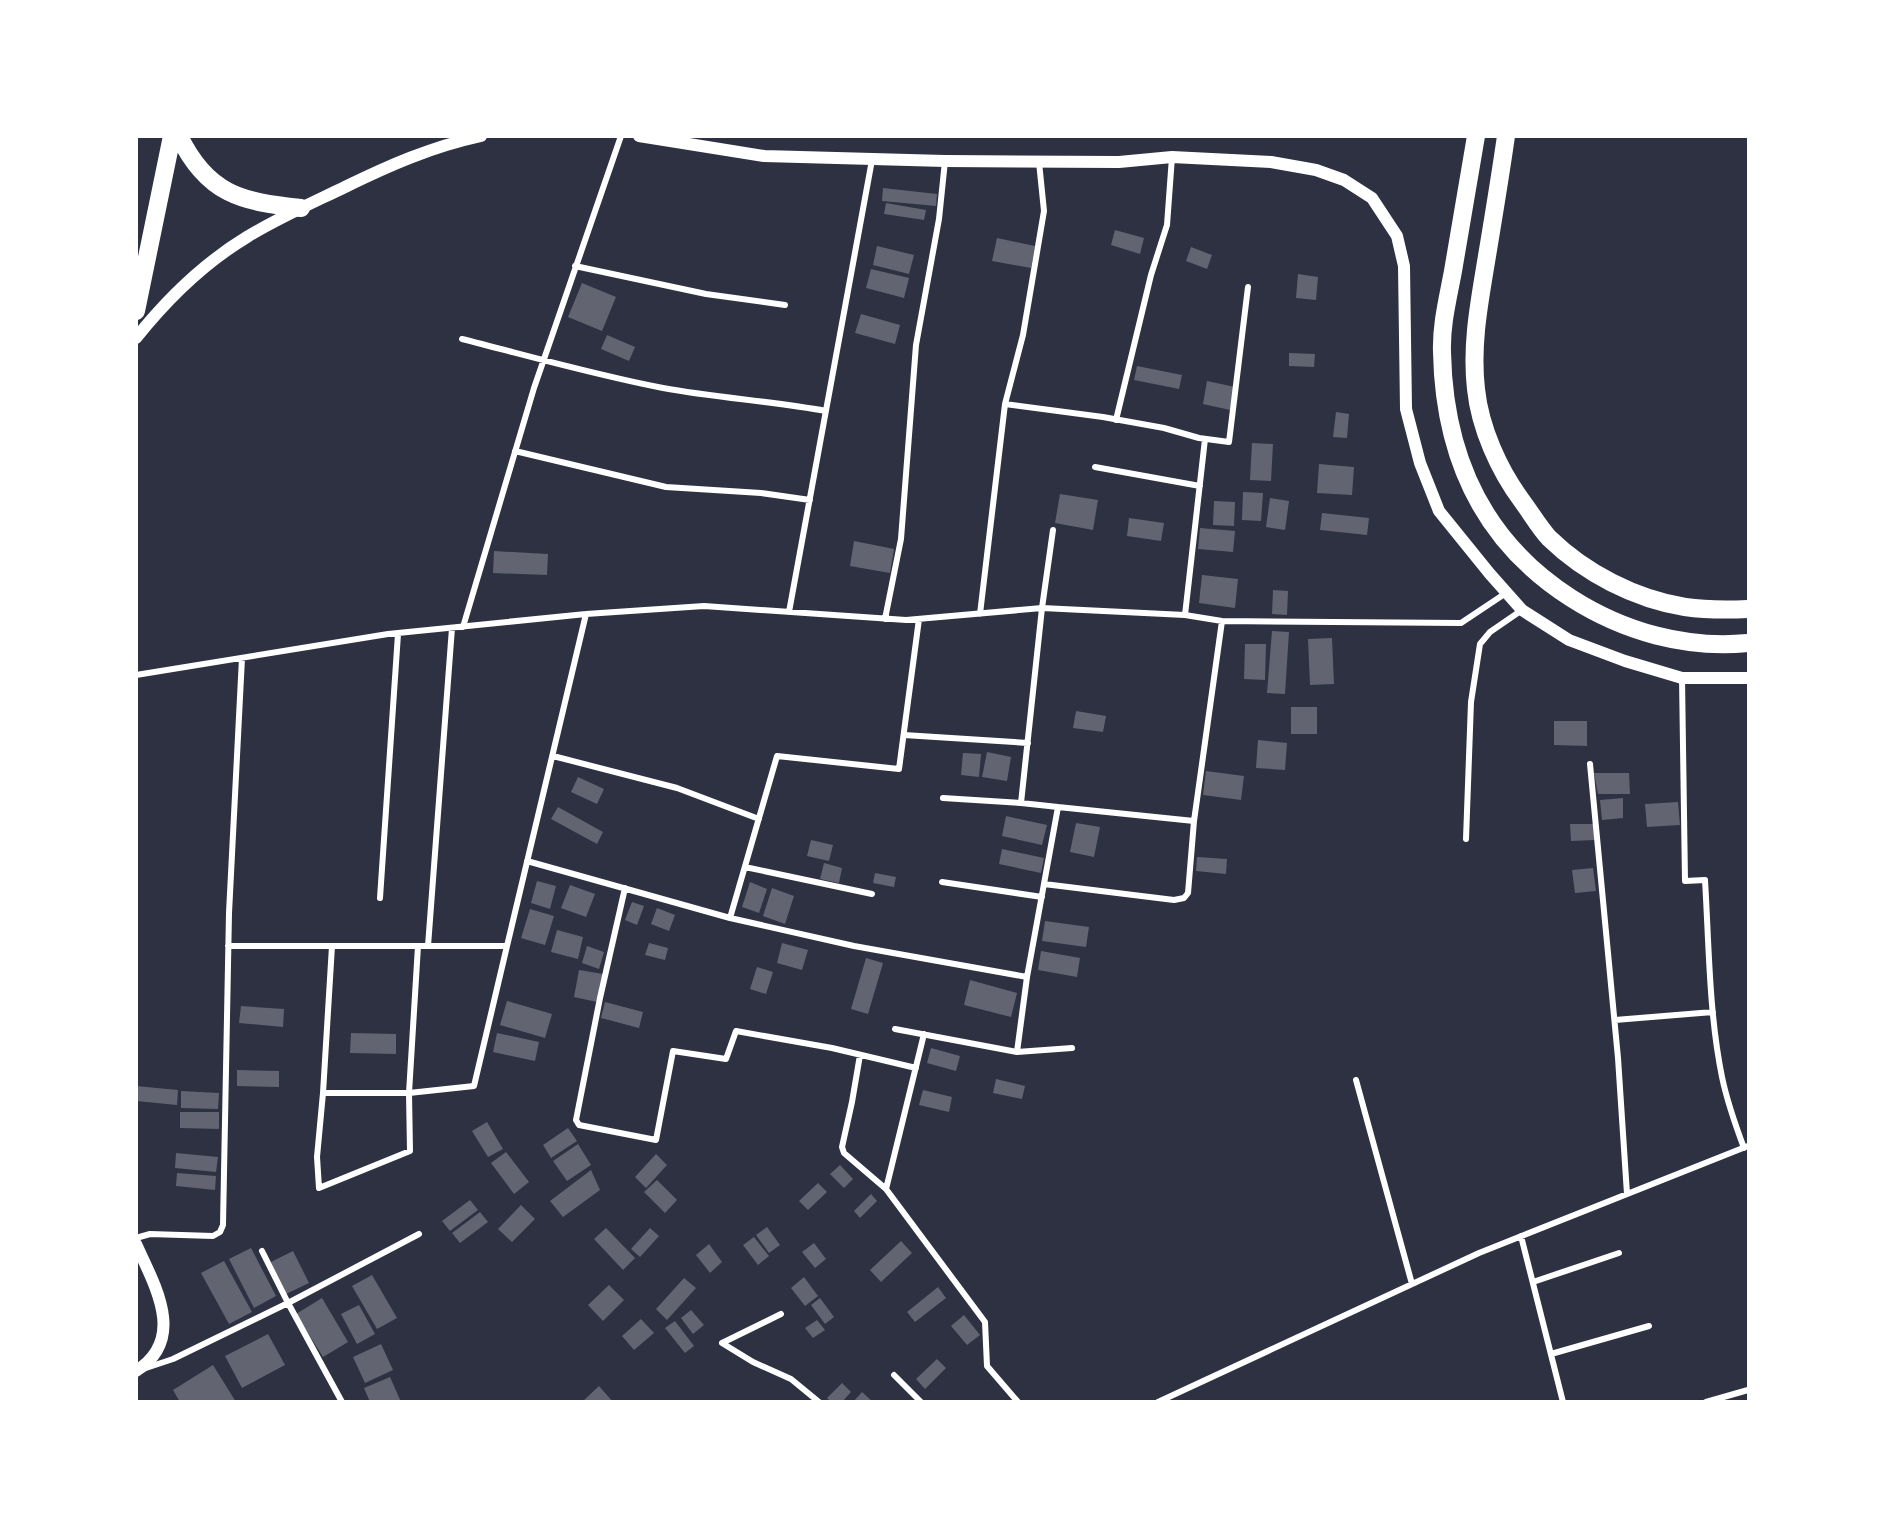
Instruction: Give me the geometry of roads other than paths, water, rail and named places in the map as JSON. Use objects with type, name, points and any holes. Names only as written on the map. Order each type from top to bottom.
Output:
[{"type":"highway","points":[[136,311],[172,136]]},
{"type":"highway","points":[[179,136],[197,168],[226,191],[248,201],[301,208]]},
{"type":"highway","points":[[1476,136],[1444,320],[1442,351],[1447,405],[1455,448],[1469,485],[1490,522],[1518,557],[1547,582],[1575,600],[1626,626],[1651,635],[1690,643],[1749,643]]},
{"type":"highway","points":[[1506,136],[1476,325],[1476,390],[1486,430],[1510,485],[1548,536],[1572,557],[1606,580],[1642,596],[1685,607],[1716,610],[1749,609]]},
{"type":"main road","points":[[136,338],[173,296],[220,255],[255,232],[395,162],[481,136]]},
{"type":"main road","points":[[639,136],[764,156],[945,161],[1119,162],[1172,158],[1271,162],[1316,170],[1344,180],[1372,198],[1397,236],[1404,266],[1406,409],[1420,463],[1439,511],[1522,610],[1569,640],[1624,661],[1682,678],[1749,678]]},
{"type":"main road","points":[[136,1245],[163,1306],[165,1321],[161,1345],[153,1357],[137,1371]]},
{"type":"street","points":[[463,627],[544,359],[621,136]]},
{"type":"street","points":[[1116,420],[1151,275],[1167,225],[1172,158]]},
{"type":"street","points":[[789,612],[872,160]]},
{"type":"street","points":[[885,619],[901,538],[916,345],[939,219],[945,161]]},
{"type":"street","points":[[980,614],[1005,404],[1023,335],[1044,211],[1039,161]]},
{"type":"street","points":[[575,266],[706,294],[785,305]]},
{"type":"street","points":[[1005,404],[1164,428],[1205,439],[1229,442],[1248,287]]},
{"type":"street","points":[[462,339],[606,376],[679,391],[778,402],[826,411]]},
{"type":"street","points":[[1185,615],[1205,439]]},
{"type":"street","points":[[515,451],[666,487],[761,493],[810,500]]},
{"type":"street","points":[[1095,467],[1200,486]]},
{"type":"street","points":[[1021,803],[1042,608],[1053,530]]},
{"type":"street","points":[[136,675],[398,634],[586,614],[704,606],[885,619],[919,619],[1042,608],[1185,615],[1222,621],[1461,623],[1506,593]]},
{"type":"street","points":[[1466,840],[1471,702],[1480,644],[1490,632],[1522,610]]},
{"type":"street","points":[[323,1093],[409,1093],[474,1086],[586,614]]},
{"type":"street","points":[[730,918],[777,756],[899,769],[919,619]]},
{"type":"street","points":[[1044,884],[1174,900],[1184,898],[1188,893],[1194,820],[1222,621]]},
{"type":"street","points":[[428,946],[452,628]]},
{"type":"street","points":[[380,898],[398,634]]},
{"type":"street","points":[[136,1238],[150,1234],[213,1236],[220,1232],[223,1225],[228,946],[242,658]]},
{"type":"street","points":[[1158,1401],[1479,1253],[1746,1147],[1731,1113],[1722,1077],[1713,1012],[1706,880],[1685,881],[1682,678]]},
{"type":"street","points":[[904,735],[1028,743]]},
{"type":"street","points":[[552,756],[677,788],[759,819]]},
{"type":"street","points":[[1590,764],[1615,1020],[1627,1194]]},
{"type":"street","points":[[943,798],[1021,803],[1194,820]]},
{"type":"street","points":[[1017,1052],[1027,977],[1058,807]]},
{"type":"street","points":[[527,861],[730,918],[855,946],[1027,977]]},
{"type":"street","points":[[745,867],[872,894]]},
{"type":"street","points":[[942,882],[1042,897]]},
{"type":"street","points":[[625,888],[578,1109],[576,1120],[579,1125],[656,1140],[673,1051],[726,1059],[736,1031],[916,1068]]},
{"type":"street","points":[[228,946],[507,946]]},
{"type":"street","points":[[332,946],[317,1157],[319,1188],[410,1151],[409,1093],[418,946]]},
{"type":"street","points":[[1615,1020],[1713,1012]]},
{"type":"street","points":[[895,1029],[1017,1052],[1071,1048]]},
{"type":"street","points":[[886,1189],[924,1034]]},
{"type":"street","points":[[860,1055],[842,1147],[844,1153],[886,1189],[985,1322],[987,1366],[1018,1401]]},
{"type":"street","points":[[1356,1080],[1412,1284]]},
{"type":"street","points":[[137,1371],[173,1359],[288,1303],[419,1234]]},
{"type":"street","points":[[1521,1236],[1563,1401]]},
{"type":"street","points":[[262,1251],[342,1401]]},
{"type":"street","points":[[1533,1282],[1619,1254]]},
{"type":"street","points":[[782,1314],[722,1344],[753,1362],[791,1379],[819,1401]]},
{"type":"street","points":[[1551,1354],[1649,1326]]},
{"type":"street","points":[[894,1376],[921,1401]]},
{"type":"street","points":[[1706,1401],[1749,1390]]}]
